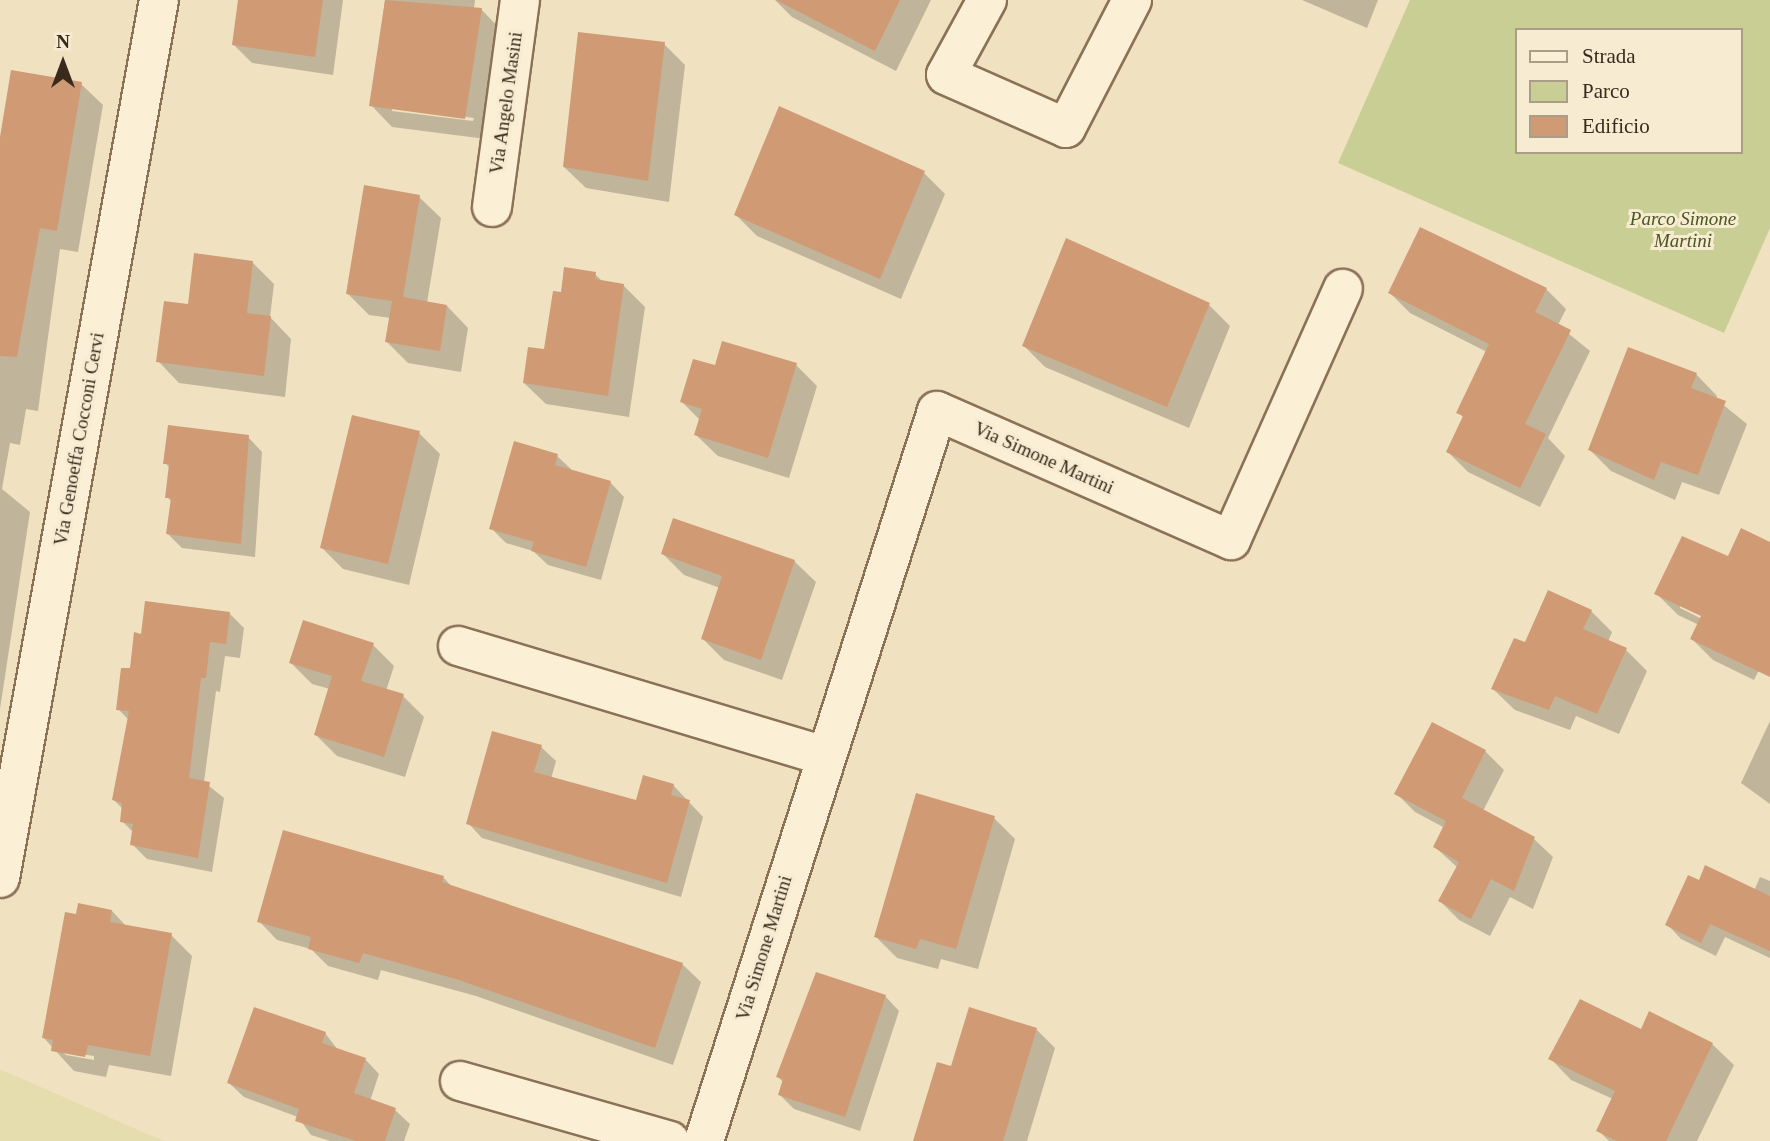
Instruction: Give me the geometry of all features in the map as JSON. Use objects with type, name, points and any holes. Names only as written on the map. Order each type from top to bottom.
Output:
[{"type":"street","name":"Via Genoeffa Cocconi Cervi","points":[[0,878],[159,0]]},
{"type":"street","name":"Via Angelo Masini","points":[[492,207],[520,0]]},
{"type":"street","points":[[987,0],[946,75],[1066,128],[1132,0]]},
{"type":"street","name":"Via Simone Martini","points":[[704,1141],[937,411],[1231,540],[1343,289]]},
{"type":"street","points":[[458,646],[825,756]]},
{"type":"street","points":[[460,1081],[670,1141]]},
{"type":"shaded area","points":[[0,1069],[152,1136],[165,1141],[0,1141]]},
{"type":"green space","name":"Parco Simone Martini","points":[[1410,0],[1770,0],[1770,228],[1724,333],[1338,163]]},
{"type":"building","points":[[238,0],[323,0],[315,57],[232,45]]},
{"type":"building","points":[[385,0],[482,8],[465,119],[369,106]]},
{"type":"building","points":[[776,0],[900,0],[875,51]]},
{"type":"building","points":[[578,32],[665,42],[648,181],[563,167]]},
{"type":"building","points":[[11,70],[82,82],[57,231],[40,228],[17,357],[0,356],[0,137]]},
{"type":"building","points":[[779,106],[925,171],[880,279],[734,215]]},
{"type":"building","points":[[364,185],[420,195],[403,297],[447,305],[440,351],[385,342],[392,301],[346,294]]},
{"type":"building","points":[[1420,227],[1547,288],[1535,312],[1571,330],[1525,424],[1546,434],[1520,488],[1446,452],[1463,416],[1456,413],[1489,344],[1388,293]]},
{"type":"building","points":[[1066,238],[1210,303],[1167,407],[1022,346]]},
{"type":"building","points":[[194,253],[253,261],[247,313],[271,316],[264,376],[156,362],[164,301],[188,304]]},
{"type":"building","points":[[564,267],[596,272],[595,279],[624,284],[608,396],[523,383],[528,347],[544,349],[553,291],[561,292]]},
{"type":"building","points":[[722,341],[797,363],[768,458],[694,435],[702,409],[680,402],[693,359],[715,365]]},
{"type":"building","points":[[1628,347],[1697,373],[1691,388],[1726,401],[1698,475],[1661,462],[1654,480],[1588,450]]},
{"type":"building","points":[[352,415],[420,431],[388,564],[320,548]]},
{"type":"building","points":[[168,425],[249,435],[241,544],[166,534],[171,498],[165,498],[169,464],[163,464]]},
{"type":"building","points":[[514,441],[558,454],[555,465],[611,481],[586,567],[531,551],[534,542],[489,529]]},
{"type":"building","points":[[673,518],[795,560],[761,660],[701,639],[722,576],[661,554]]},
{"type":"building","points":[[1741,528],[1770,542],[1770,677],[1690,639],[1701,616],[1654,594],[1682,536],[1728,556]]},
{"type":"building","points":[[1548,590],[1592,610],[1583,629],[1627,648],[1597,714],[1555,696],[1549,710],[1491,689],[1514,638],[1525,642]]},
{"type":"building","points":[[145,601],[230,612],[226,644],[210,642],[206,678],[201,678],[189,778],[210,782],[198,858],[130,845],[133,824],[120,822],[122,803],[112,800],[129,711],[116,710],[121,668],[130,668],[134,632],[141,634]]},
{"type":"building","points":[[303,620],[374,643],[361,681],[404,694],[384,757],[314,735],[332,676],[289,663]]},
{"type":"building","points":[[1432,722],[1486,750],[1462,798],[1535,837],[1514,891],[1491,879],[1471,919],[1438,901],[1459,862],[1433,847],[1446,821],[1394,794]]},
{"type":"building","points":[[492,731],[542,745],[534,772],[636,800],[643,775],[674,784],[671,795],[690,800],[667,883],[466,824]]},
{"type":"building","points":[[916,793],[995,816],[956,949],[920,939],[916,949],[874,937]]},
{"type":"building","points":[[283,830],[444,876],[442,882],[683,963],[655,1048],[456,979],[363,953],[359,963],[308,949],[311,937],[257,922]]},
{"type":"building","points":[[1705,865],[1770,896],[1770,951],[1710,924],[1701,943],[1665,925],[1688,875],[1699,880]]},
{"type":"building","points":[[78,903],[112,910],[110,922],[172,933],[150,1056],[88,1045],[85,1057],[51,1051],[53,1040],[42,1038],[65,912],[76,914]]},
{"type":"building","points":[[816,972],[886,995],[845,1117],[778,1095],[783,1079],[776,1077]]},
{"type":"building","points":[[1580,999],[1641,1029],[1649,1011],[1713,1043],[1666,1141],[1617,1141],[1596,1131],[1615,1091],[1548,1059]]},
{"type":"building","points":[[254,1007],[326,1032],[322,1043],[366,1058],[354,1093],[396,1108],[385,1141],[356,1141],[295,1121],[299,1109],[227,1083]]},
{"type":"building","points":[[969,1007],[1037,1028],[1003,1141],[913,1141],[937,1062],[951,1066]]}]
